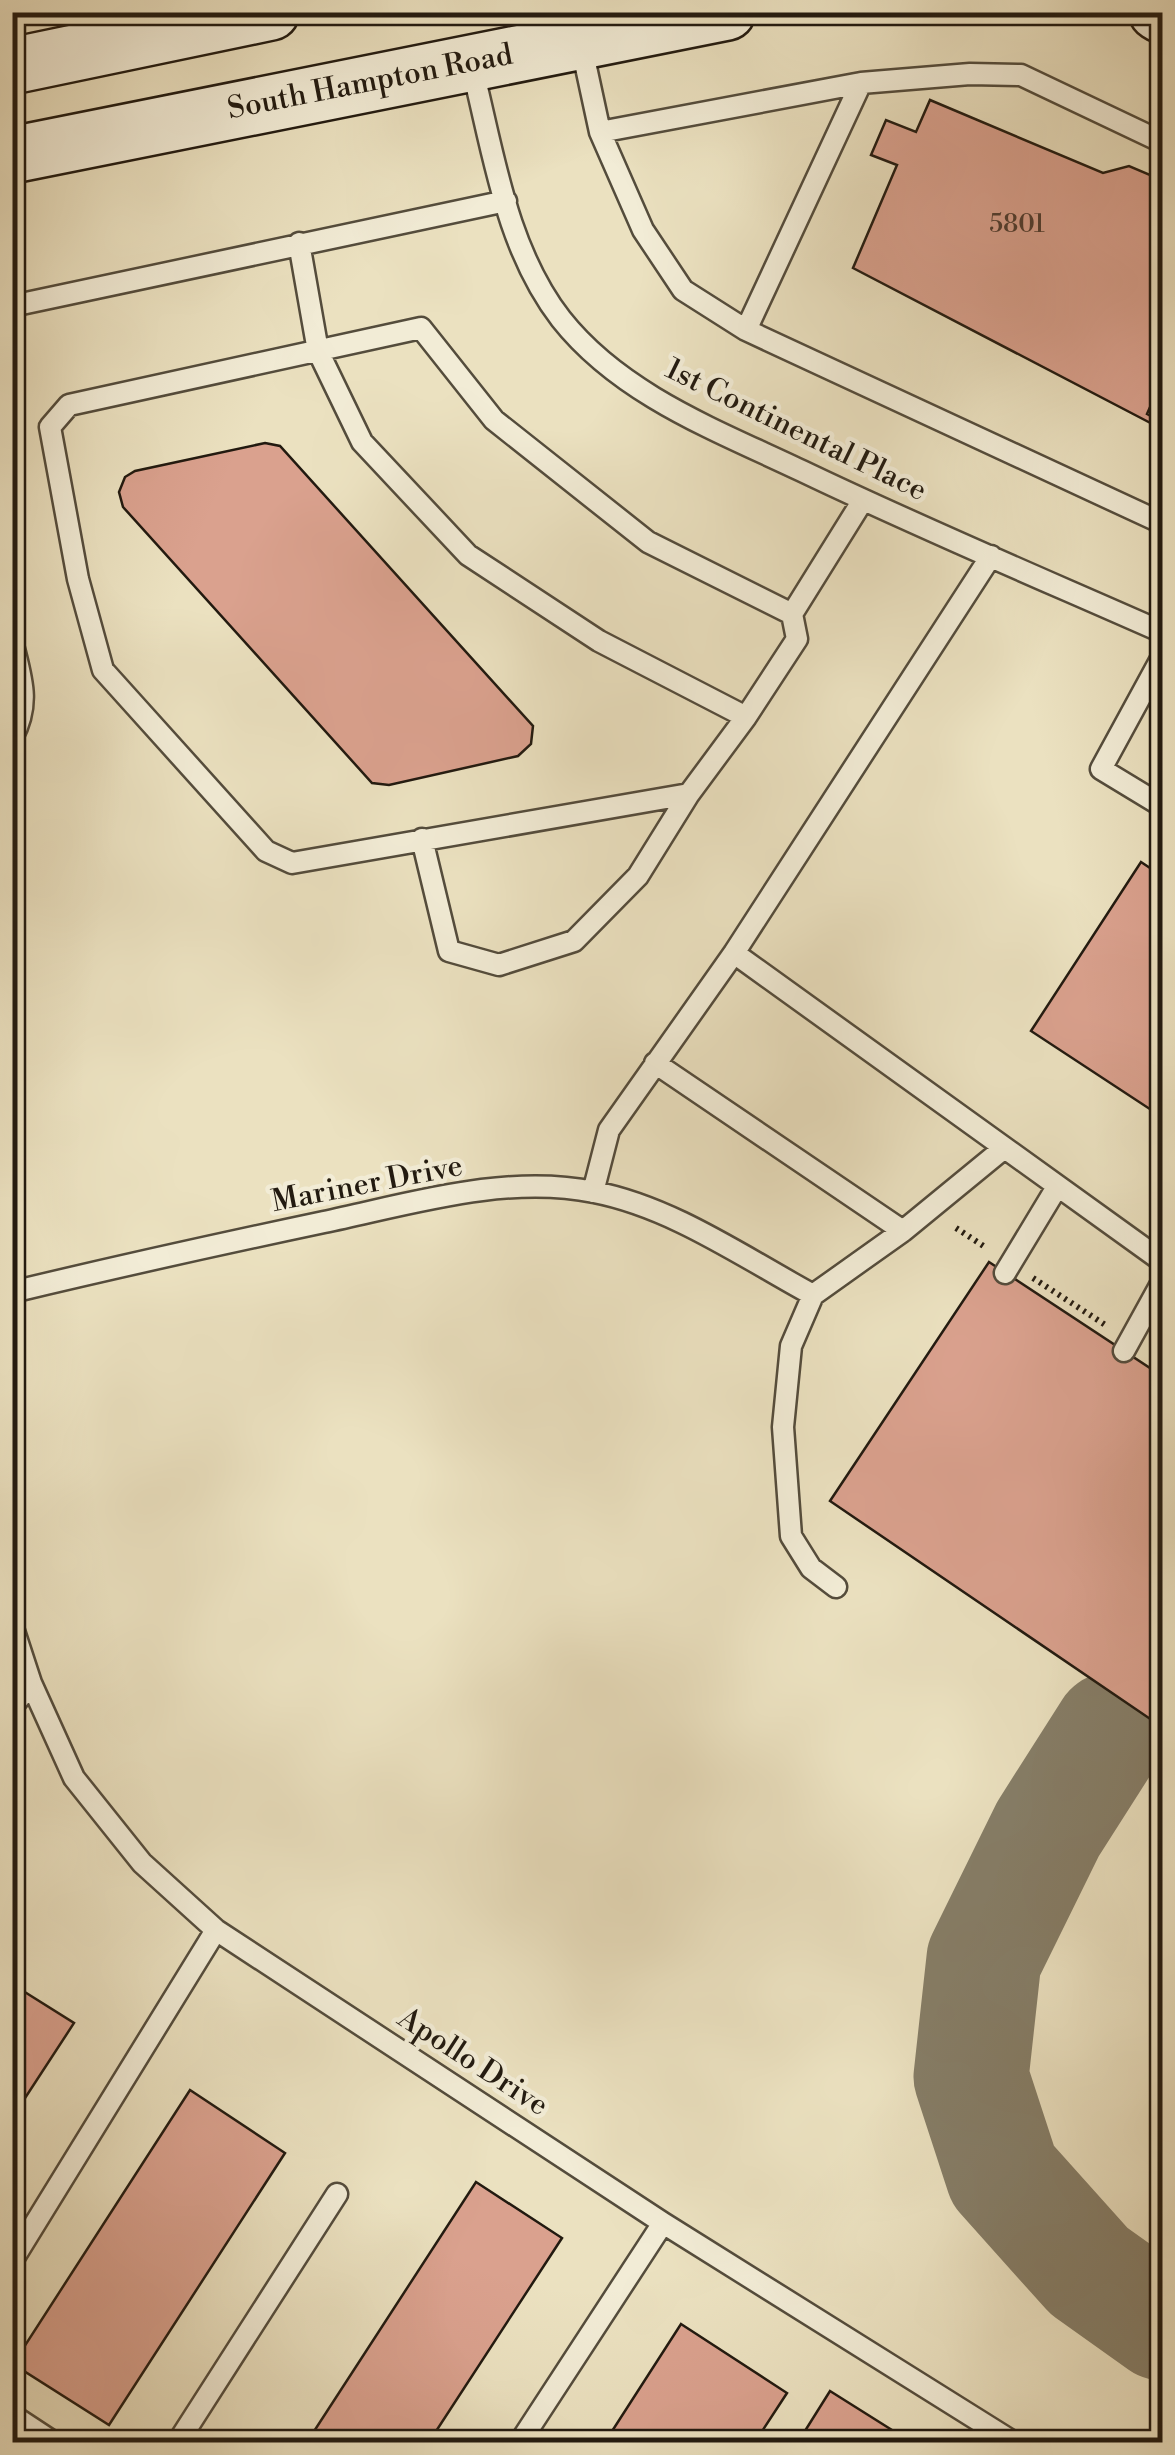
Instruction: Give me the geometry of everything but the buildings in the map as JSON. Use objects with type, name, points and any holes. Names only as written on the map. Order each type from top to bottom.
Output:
[{"type":"main road","points":[[12,66],[158,25],[271,12]]},
{"type":"main road","name":"South Hampton Road","points":[[12,155],[727,12]]},
{"type":"lane","points":[[580,40],[600,132],[643,230],[683,290],[746,330],[1162,523]]},
{"type":"lane","name":"1st Continental Place","points":[[471,61],[519,248],[561,319],[606,363],[669,408],[863,500],[1162,632]]},
{"type":"lane","points":[[600,132],[861,83],[970,74],[1021,76],[1162,142]]},
{"type":"lane","points":[[746,330],[861,83]]},
{"type":"lane","points":[[12,306],[506,201]]},
{"type":"lane","points":[[299,243],[318,352],[362,442],[468,555],[599,641],[746,717]]},
{"type":"lane","points":[[690,794],[292,863],[266,851],[102,670],[78,579],[50,427],[69,405],[421,328],[494,420],[648,542],[792,614]]},
{"type":"lane","points":[[422,839],[449,951],[499,965],[574,941],[638,876],[690,794],[746,717],[797,639],[792,614],[863,500]]},
{"type":"lane","points":[[593,1192],[609,1130],[734,952],[991,556]]},
{"type":"lane","points":[[12,641],[24,692],[23,716],[12,738]]},
{"type":"lane","points":[[1162,657],[1101,769],[1162,806]]},
{"type":"lane","points":[[734,952],[1162,1262]]},
{"type":"lane","points":[[656,1063],[902,1231]]},
{"type":"lane","points":[[836,1587],[811,1568],[792,1536],[783,1427],[791,1346],[812,1295],[902,1231],[1003,1149]]},
{"type":"lane","points":[[1008,1268],[1058,1187]]},
{"type":"lane","name":"Mariner Drive","points":[[12,1292],[459,1193],[535,1188],[593,1192],[662,1213],[812,1295]]},
{"type":"lane","points":[[1127,1346],[1162,1282]]},
{"type":"lane","name":"Apollo Drive","points":[[12,1625],[30,1683],[74,1778],[142,1863],[216,1930],[662,2222],[1013,2442]]},
{"type":"lane","points":[[12,1707],[30,1683]]},
{"type":"lane","points":[[12,2261],[216,1930]]},
{"type":"lane","points":[[178,2442],[338,2194]]},
{"type":"lane","points":[[520,2442],[662,2222]]},
{"type":"lane","points":[[12,2416],[53,2442]]},
{"type":"path","points":[[956,1228],[1008,1268],[1127,1346]]},
{"type":"taxiway","points":[[1111,1730],[1048,1829],[984,1959],[971,2077],[1003,2175],[1089,2271],[1162,2323]]}]
